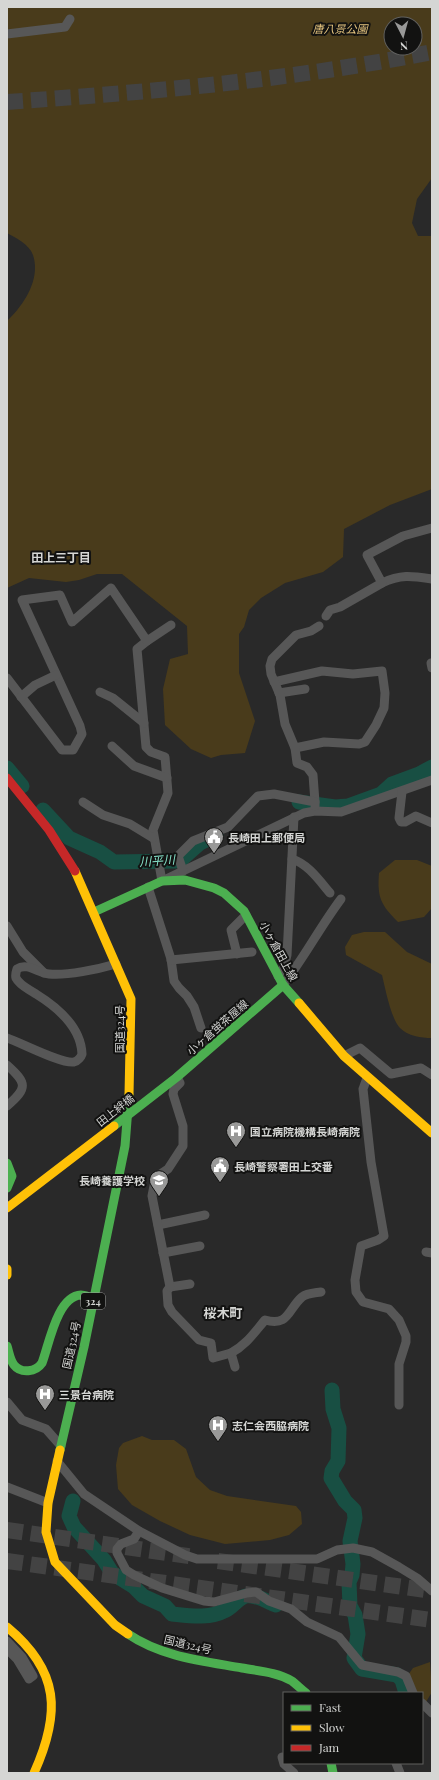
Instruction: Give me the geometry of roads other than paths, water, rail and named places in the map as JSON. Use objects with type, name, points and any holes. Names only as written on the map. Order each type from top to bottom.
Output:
[{"type":"main road","name":"国道324号","points":[[7,778],[57,841],[80,881],[131,999],[129,1103],[125,1146],[84,1347],[48,1503],[46,1532],[55,1562],[115,1625],[153,1648],[191,1659],[272,1673],[291,1681],[305,1692]]},
{"type":"main road","name":"小ヶ倉田上線","points":[[94,912],[162,881],[185,880],[214,888],[230,898],[244,911],[283,985],[344,1056],[367,1078],[432,1133]]},
{"type":"main road","name":"小ヶ倉蛍茶屋線","points":[[166,1085],[283,985]]},
{"type":"main road","name":"田上絆橋","points":[[7,1208],[79,1154],[166,1085]]},
{"type":"main road","points":[[7,1163],[10,1168],[12,1178],[7,1188]]},
{"type":"main road","points":[[7,1346],[11,1359],[18,1367],[29,1371],[37,1369],[44,1358],[54,1326],[64,1304],[71,1297],[78,1294],[84,1294],[94,1298]]},
{"type":"main road","points":[[7,1627],[34,1654],[50,1688],[52,1724],[43,1752],[34,1773]]},
{"type":"street","points":[[7,34],[65,27],[70,19]]},
{"type":"street","points":[[382,583],[366,555],[403,536],[432,528]]},
{"type":"street","points":[[326,616],[330,610],[340,607],[393,578],[406,576],[432,579]]},
{"type":"street","points":[[7,678],[62,750],[72,750],[82,734],[80,726],[22,600],[60,595],[72,622],[111,588],[147,641]]},
{"type":"street","points":[[171,625],[137,649],[146,747],[151,752],[165,757],[168,794],[152,830],[162,881],[315,807]]},
{"type":"street","points":[[315,807],[313,775],[307,767],[297,763],[295,748],[285,724],[279,692],[274,682],[270,666],[272,659],[296,635],[311,631],[319,626]]},
{"type":"street","points":[[274,682],[322,671],[352,674],[382,671],[385,693],[384,708],[376,725],[365,742],[359,744],[324,742],[295,748]]},
{"type":"street","points":[[21,697],[35,685],[56,674]]},
{"type":"street","points":[[279,692],[305,689]]},
{"type":"street","points":[[100,692],[113,698],[144,723]]},
{"type":"street","points":[[112,746],[134,766],[167,778]]},
{"type":"street","points":[[183,871],[178,856],[193,841],[228,827],[258,796],[274,794],[315,807],[341,812],[402,792],[432,780]]},
{"type":"street","points":[[402,792],[399,818],[401,822],[405,822],[416,816],[432,823]]},
{"type":"street","points":[[83,802],[104,815],[130,824],[154,838]]},
{"type":"street","points":[[278,976],[284,967],[287,955],[294,817]]},
{"type":"street","points":[[292,859],[299,862],[318,879],[330,893]]},
{"type":"street","points":[[148,887],[171,960],[174,981],[191,1002],[201,1028]]},
{"type":"street","points":[[283,985],[296,968],[327,918],[341,899]]},
{"type":"street","points":[[237,954],[231,930],[246,915]]},
{"type":"street","points":[[7,926],[23,952],[45,974]]},
{"type":"street","points":[[171,960],[252,952]]},
{"type":"street","points":[[7,1038],[63,1060],[73,1062],[81,1057],[82,1050],[77,1033],[52,1005],[25,988],[17,979],[15,974],[17,969],[22,966],[50,975],[93,970],[116,964]]},
{"type":"street","points":[[344,1056],[360,1048],[391,1074],[421,1068],[432,1075]]},
{"type":"street","points":[[7,1065],[18,1075],[23,1089],[21,1094],[7,1106]]},
{"type":"street","points":[[177,1077],[180,1083],[174,1090],[173,1094],[183,1126],[183,1146],[168,1168],[159,1175],[155,1181],[152,1196],[170,1287],[167,1291],[170,1309],[199,1340],[211,1343],[213,1358],[231,1353],[241,1348],[265,1320],[274,1323],[285,1318],[304,1296],[321,1292]]},
{"type":"street","points":[[367,1078],[363,1089],[371,1162],[384,1236],[378,1240],[361,1246],[355,1280],[356,1292],[363,1302],[389,1309],[402,1326],[406,1342],[399,1364],[399,1405]]},
{"type":"street","points":[[158,1225],[205,1215]]},
{"type":"street","points":[[163,1252],[200,1246]]},
{"type":"street","points":[[170,1287],[190,1284]]},
{"type":"street","points":[[231,1353],[235,1367]]},
{"type":"street","points":[[7,1402],[22,1420],[46,1429],[61,1446]]},
{"type":"street","points":[[57,1461],[84,1494],[139,1531],[185,1555],[197,1559],[317,1559],[337,1550],[351,1548],[372,1552],[417,1578],[432,1591]]},
{"type":"street","points":[[7,1487],[48,1503]]},
{"type":"street","points":[[139,1531],[134,1539],[121,1544],[117,1549],[117,1553],[122,1564],[126,1570],[134,1575],[162,1588],[204,1601],[214,1602],[256,1592],[269,1601],[291,1609],[307,1622],[339,1637],[362,1665],[398,1672],[406,1676],[413,1692]]},
{"type":"street","points":[[7,1641],[22,1657],[34,1676],[30,1678],[17,1659],[7,1648]]},
{"type":"street","points":[[423,1704],[432,1713]]},
{"type":"street","points":[[284,1764],[294,1773]]},
{"type":"waterway","name":"川平川","points":[[299,802],[335,807],[348,806],[381,794],[392,784],[419,774],[432,767]]},
{"type":"waterway","name":"川平川","points":[[7,768],[22,786]]},
{"type":"waterway","name":"川平川","points":[[43,810],[69,838],[100,852],[114,862],[176,861],[182,859],[200,843],[216,835]]},
{"type":"waterway","points":[[332,1390],[333,1409],[339,1428],[338,1461],[332,1471],[331,1478],[345,1501],[354,1510],[355,1518],[350,1541],[353,1564],[352,1575],[349,1582],[350,1606],[355,1615],[358,1634],[354,1658],[362,1669],[397,1675],[402,1680],[406,1692]]},
{"type":"waterway","points":[[73,1501],[69,1516],[74,1527],[104,1560],[112,1573],[133,1586],[143,1596],[165,1606],[172,1614],[200,1616],[213,1615],[229,1609],[238,1600],[246,1596],[257,1597],[276,1605]]},
{"type":"tunnel","points":[[7,102],[221,84],[327,70],[432,52]]},
{"type":"tunnel","points":[[7,1530],[195,1557]]},
{"type":"tunnel","points":[[7,1561],[432,1620]]},
{"type":"tunnel","points":[[218,1561],[432,1591]]},
{"type":"place","name":"長崎田上郵便局","points":[[214,854]]},
{"type":"place","name":"国立病院機構長崎病院","points":[[236,1148]]},
{"type":"place","name":"長崎警察署田上交番","points":[[220,1183]]},
{"type":"place","name":"長崎養護学校","points":[[159,1197]]},
{"type":"place","name":"三景台病院","points":[[45,1411]]},
{"type":"place","name":"志仁会西脇病院","points":[[218,1442]]},
{"type":"district","name":"田上三丁目","points":[[61,557]]},
{"type":"district","name":"桜木町","points":[[223,1312]]},
{"type":"park label","name":"唐八景公園","points":[[340,28]]}]
